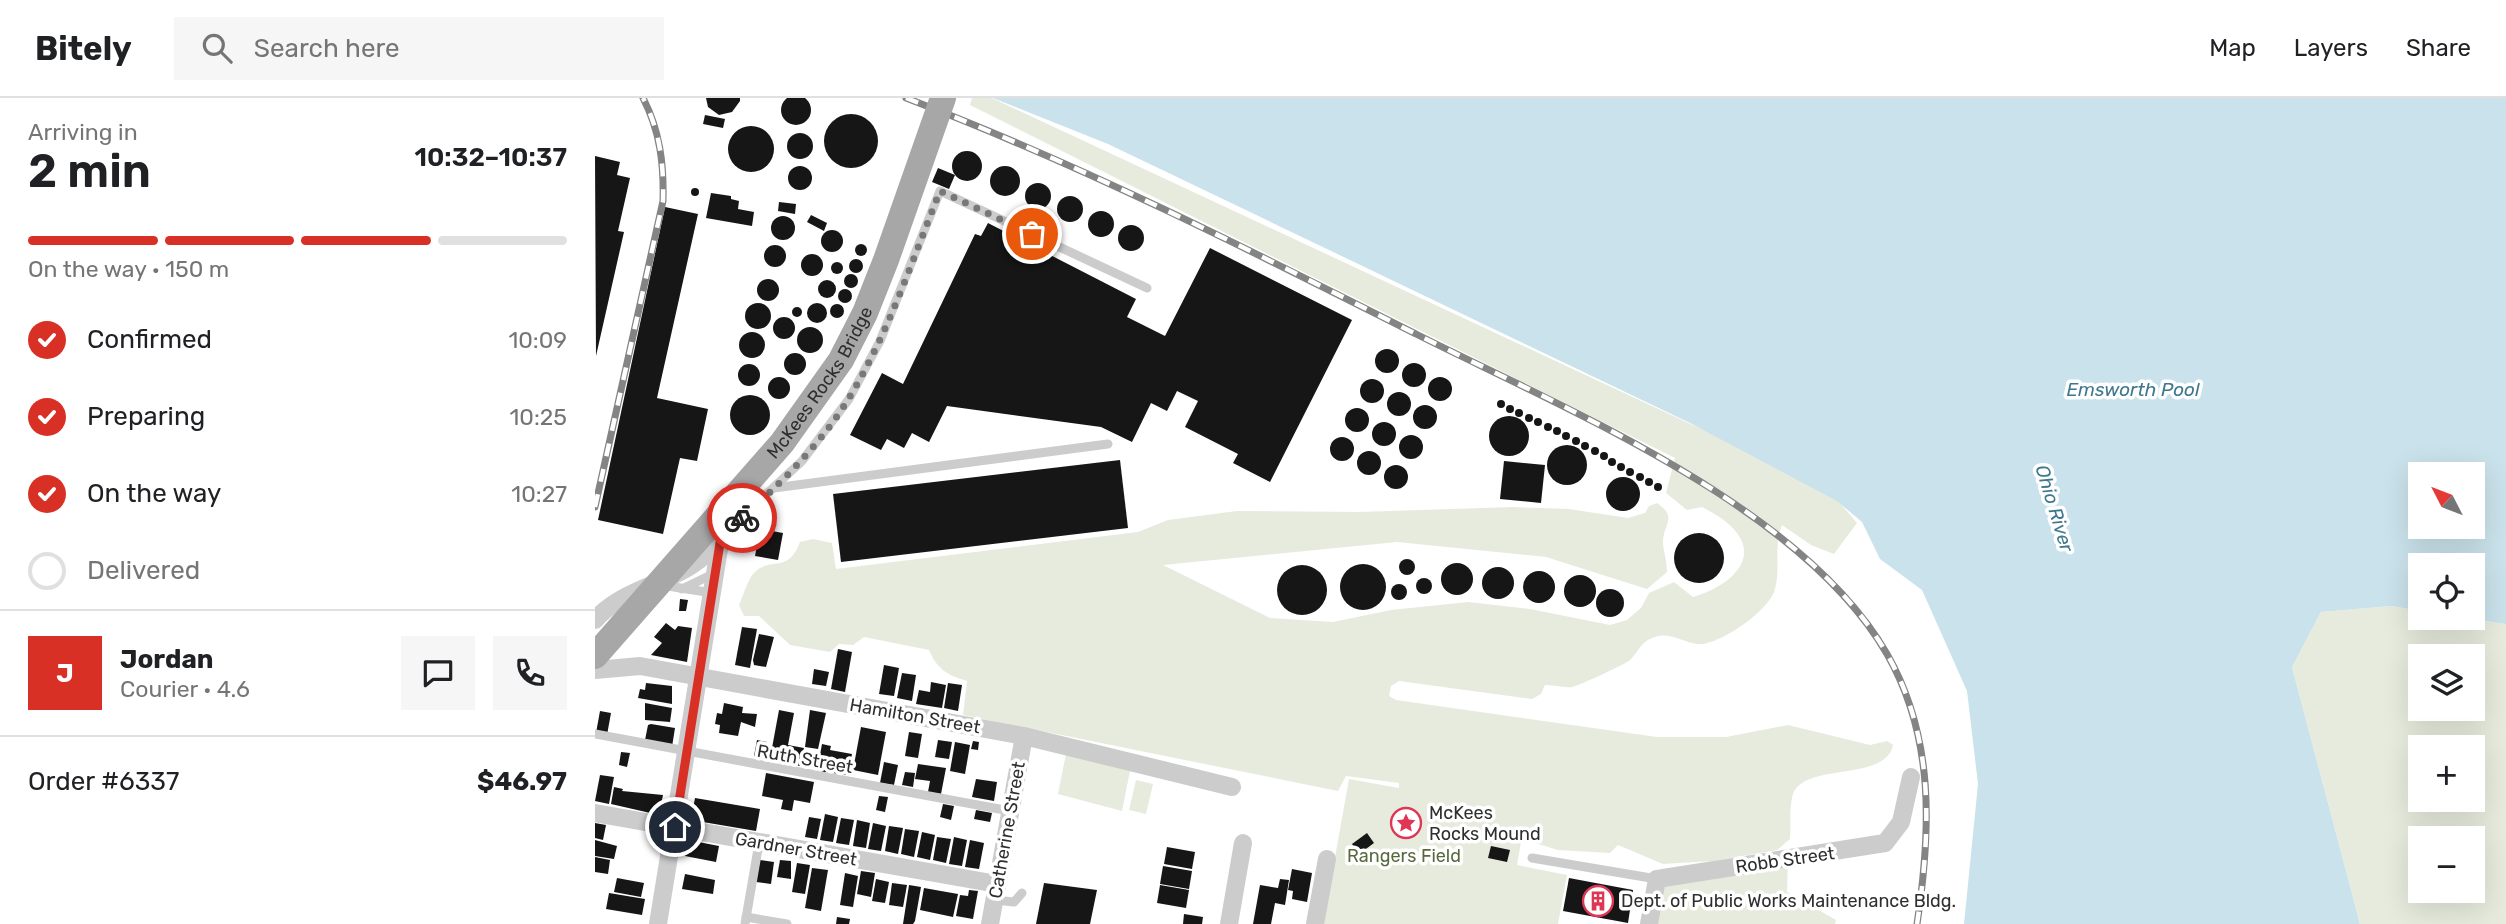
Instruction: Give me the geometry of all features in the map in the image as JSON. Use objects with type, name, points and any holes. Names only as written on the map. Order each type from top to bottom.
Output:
[{"type":"main road","name":"McKees Rocks Bridge","points":[[595,656],[782,443],[841,360],[865,313],[886,260],[943,98]]},
{"type":"street","points":[[658,924],[715,594],[721,541]]},
{"type":"street","points":[[595,620],[602,611],[650,583],[691,566],[721,541]]},
{"type":"street","name":"Hamilton Street","points":[[595,670],[640,666],[1024,736],[1231,787]]},
{"type":"street","name":"Catherine Street","points":[[991,924],[1024,736]]},
{"type":"street","name":"Robb Street","points":[[1657,879],[1877,846],[1892,836],[1901,822],[1911,776]]},
{"type":"street","name":"Gardner Street","points":[[595,813],[759,843],[996,892]]},
{"type":"street","points":[[1229,924],[1243,843]]},
{"type":"street","points":[[1315,924],[1327,859]]},
{"type":"street","points":[[1649,924],[1657,879]]},
{"type":"lane","points":[[721,541],[802,461],[849,399],[880,341],[940,191],[1147,288]]},
{"type":"lane","points":[[774,488],[1108,444]]},
{"type":"lane","points":[[681,589],[718,571]]},
{"type":"lane","points":[[650,583],[715,594]]},
{"type":"lane","name":"Ruth Street","points":[[595,734],[688,754],[1010,811]]},
{"type":"lane","points":[[759,843],[745,921],[787,924]]},
{"type":"lane","points":[[1532,858],[1657,879]]},
{"type":"lane","points":[[996,892],[1014,902],[1022,892]]},
{"type":"green space","name":"Rangers Field","points":[[972,98],[992,98],[1804,477],[1834,496],[1857,523],[1834,554],[1811,545],[1782,525],[1778,542],[1777,581],[1771,597],[1764,607],[1743,625],[1719,639],[1699,644],[1670,636],[1658,636],[1645,642],[1630,660],[1620,666],[1572,687],[1545,685],[1541,694],[1532,699],[1399,681],[1391,686],[1389,696],[1396,700],[1657,737],[1726,737],[1788,725],[1870,745],[1887,741],[1893,745],[1887,756],[1876,764],[1828,774],[1800,784],[1792,799],[1790,839],[1777,850],[1713,861],[1663,864],[1618,845],[1610,853],[1558,850],[1532,842],[1521,842],[1517,865],[1567,875],[1558,924],[1323,924],[1349,779],[1399,788],[1399,783],[1346,776],[1338,791],[963,715],[967,681],[943,670],[929,650],[864,637],[853,645],[839,644],[830,652],[790,645],[759,616],[744,616],[739,605],[753,574],[766,566],[784,562],[795,552],[800,542],[813,539],[832,543],[836,569],[1138,532],[1168,520],[1237,511],[1359,512],[1513,507],[1569,509],[1628,518],[1645,513],[1649,506],[1657,503],[1667,513],[1668,522],[1663,544],[1667,572],[1647,589],[1546,557],[1397,542],[1163,565],[1270,618],[1333,622],[1391,610],[1468,602],[1530,609],[1610,625],[1627,620],[1641,608],[1649,593],[1674,582],[1693,597],[1714,589],[1734,574],[1744,556],[1743,545],[1730,525],[1702,507],[1687,510],[1666,493],[1675,458],[970,105]]},
{"type":"green space","points":[[2391,606],[2408,609],[2408,630],[2485,630],[2485,621],[2506,624],[2506,924],[2360,924],[2292,667],[2321,612]]},
{"type":"green space","points":[[1066,754],[1130,771],[1122,811],[1058,794]]},
{"type":"green space","points":[[1136,780],[1153,784],[1146,814],[1129,810]]},
{"type":"green space","points":[[1788,861],[1787,892],[1836,920],[1835,924],[1650,924],[1659,880]]},
{"type":"water","name":"Emsworth Pool","points":[[993,98],[2506,98],[2506,624],[2485,621],[2485,553],[2408,553],[2408,609],[2391,606],[2321,612],[2292,667],[2360,924],[1964,924],[1978,784],[1967,691],[1922,590],[1880,559],[1862,522],[1837,501],[1690,423],[1108,144]]},
{"type":"building","points":[[796,95],[807,99],[811,110],[807,121],[796,125],[785,121],[781,110],[785,99]]},
{"type":"building","points":[[706,98],[740,98],[740,101],[732,112],[719,115],[708,107]]},
{"type":"building","points":[[856,114],[866,118],[874,126],[878,141],[874,156],[866,164],[846,168],[836,164],[828,156],[824,136],[828,126],[836,118]]},
{"type":"building","points":[[705,115],[725,119],[723,128],[703,124]]},
{"type":"building","points":[[751,126],[768,132],[774,149],[768,166],[751,172],[734,166],[728,149],[734,132]]},
{"type":"building","points":[[800,133],[809,137],[813,146],[809,155],[800,159],[791,155],[787,146],[791,137]]},
{"type":"building","points":[[967,151],[978,155],[982,166],[978,177],[967,181],[956,177],[952,166],[956,155]]},
{"type":"building","points":[[595,156],[620,162],[617,175],[630,178],[618,231],[624,232],[596,356]]},
{"type":"building","points":[[800,166],[811,173],[812,178],[805,189],[800,190],[789,183],[788,178],[795,167]]},
{"type":"building","points":[[1005,166],[1016,170],[1020,181],[1016,192],[1005,196],[994,192],[990,181],[994,170]]},
{"type":"building","points":[[938,168],[955,175],[949,189],[932,182]]},
{"type":"building","points":[[1038,183],[1047,187],[1051,196],[1047,205],[1038,209],[1029,205],[1025,196],[1029,187]]},
{"type":"building","points":[[695,188],[699,192],[695,196],[691,192]]},
{"type":"building","points":[[711,193],[731,196],[731,199],[739,201],[738,209],[754,212],[752,226],[706,218]]},
{"type":"building","points":[[1070,196],[1079,200],[1083,209],[1079,218],[1070,222],[1061,218],[1057,209],[1061,200]]},
{"type":"building","points":[[779,202],[796,204],[795,214],[778,211]]},
{"type":"building","points":[[665,207],[698,214],[657,398],[708,409],[697,461],[680,458],[663,534],[598,520]]},
{"type":"building","points":[[1101,211],[1110,215],[1114,224],[1110,233],[1101,237],[1092,233],[1088,224],[1092,215]]},
{"type":"building","points":[[811,215],[827,223],[824,231],[807,222]]},
{"type":"building","points":[[783,216],[792,219],[795,228],[792,237],[783,240],[774,237],[771,228],[774,219]]},
{"type":"building","points":[[988,223],[1136,299],[1127,317],[1165,336],[1210,248],[1352,320],[1270,482],[1233,463],[1238,454],[1185,427],[1198,401],[1177,391],[1167,411],[1151,403],[1132,442],[1101,427],[947,406],[929,442],[912,433],[904,448],[887,439],[881,450],[850,435],[882,373],[903,384],[975,234],[981,236]]},
{"type":"building","points":[[1131,225],[1140,229],[1144,238],[1140,247],[1131,251],[1122,247],[1118,238],[1122,229]]},
{"type":"building","points":[[828,230],[836,230],[843,237],[843,245],[836,252],[828,252],[821,245],[821,237]]},
{"type":"building","points":[[861,244],[867,250],[861,256],[855,250]]},
{"type":"building","points":[[771,245],[779,245],[786,252],[786,260],[779,267],[771,267],[764,260],[764,252]]},
{"type":"building","points":[[808,254],[816,254],[823,261],[823,269],[816,276],[808,276],[801,269],[801,261]]},
{"type":"building","points":[[856,259],[861,261],[861,271],[856,273],[851,271],[849,266],[851,261]]},
{"type":"building","points":[[837,262],[843,268],[837,274],[831,268]]},
{"type":"building","points":[[851,274],[856,276],[856,286],[851,288],[846,286],[844,281],[846,276]]},
{"type":"building","points":[[764,279],[772,279],[779,286],[779,294],[772,301],[764,301],[757,294],[757,286]]},
{"type":"building","points":[[827,280],[833,283],[836,289],[833,295],[827,298],[821,295],[818,289],[821,283]]},
{"type":"building","points":[[842,289],[848,289],[852,296],[848,303],[842,303],[838,299],[838,293]]},
{"type":"building","points":[[758,303],[767,307],[771,316],[767,325],[758,329],[749,325],[745,316],[749,307]]},
{"type":"building","points":[[817,303],[824,306],[827,313],[824,320],[817,323],[810,320],[807,313],[810,306]]},
{"type":"building","points":[[834,304],[840,304],[844,311],[840,318],[834,318],[830,314],[830,308]]},
{"type":"building","points":[[797,307],[801,308],[801,316],[797,317],[793,316],[792,312],[793,308]]},
{"type":"building","points":[[780,317],[788,317],[795,324],[795,332],[788,339],[780,339],[773,332],[773,324]]},
{"type":"building","points":[[810,327],[819,331],[823,340],[819,349],[810,353],[801,349],[797,340],[801,331]]},
{"type":"building","points":[[752,332],[761,336],[765,345],[761,354],[752,358],[743,354],[739,345],[743,336]]},
{"type":"building","points":[[1387,349],[1398,356],[1399,361],[1392,372],[1387,373],[1376,366],[1375,361],[1382,350]]},
{"type":"building","points":[[791,353],[799,353],[806,360],[806,368],[799,375],[791,375],[784,368],[784,360]]},
{"type":"building","points":[[1414,363],[1422,367],[1426,375],[1422,383],[1414,387],[1406,383],[1402,375],[1406,367]]},
{"type":"building","points":[[745,364],[753,364],[760,371],[760,379],[753,386],[745,386],[738,379],[738,371]]},
{"type":"building","points":[[775,377],[783,377],[790,384],[790,392],[783,399],[775,399],[768,392],[768,384]]},
{"type":"building","points":[[1440,377],[1448,381],[1452,389],[1448,397],[1440,401],[1432,397],[1428,389],[1432,381]]},
{"type":"building","points":[[1372,379],[1380,383],[1384,391],[1380,399],[1372,403],[1364,399],[1360,391],[1364,383]]},
{"type":"building","points":[[1399,392],[1407,396],[1411,404],[1407,412],[1399,416],[1391,412],[1387,404],[1391,396]]},
{"type":"building","points":[[750,395],[764,401],[770,415],[764,429],[750,435],[736,429],[730,415],[736,401]]},
{"type":"building","points":[[1501,400],[1505,404],[1501,408],[1497,404]]},
{"type":"building","points":[[1425,405],[1433,409],[1437,417],[1433,425],[1425,429],[1417,425],[1413,417],[1417,409]]},
{"type":"building","points":[[1510,405],[1514,409],[1510,413],[1506,409]]},
{"type":"building","points":[[1357,408],[1368,415],[1369,420],[1362,431],[1357,432],[1346,425],[1345,420],[1352,409]]},
{"type":"building","points":[[1519,409],[1523,413],[1519,417],[1515,413]]},
{"type":"building","points":[[1529,414],[1533,418],[1529,422],[1525,418]]},
{"type":"building","points":[[1509,416],[1523,422],[1529,436],[1523,450],[1509,456],[1495,450],[1489,436],[1495,422]]},
{"type":"building","points":[[1538,418],[1542,422],[1538,426],[1534,422]]},
{"type":"building","points":[[1384,422],[1395,429],[1396,434],[1389,445],[1384,446],[1373,439],[1372,434],[1379,423]]},
{"type":"building","points":[[1548,423],[1552,427],[1548,431],[1544,427]]},
{"type":"building","points":[[1557,427],[1561,431],[1557,435],[1553,431]]},
{"type":"building","points":[[1566,432],[1570,436],[1566,440],[1562,436]]},
{"type":"building","points":[[1411,435],[1419,439],[1423,447],[1419,455],[1411,459],[1403,455],[1399,447],[1403,439]]},
{"type":"building","points":[[1342,437],[1350,441],[1354,449],[1350,457],[1342,461],[1334,457],[1330,449],[1334,441]]},
{"type":"building","points":[[1576,437],[1580,441],[1576,445],[1572,441]]},
{"type":"building","points":[[1585,442],[1589,446],[1585,450],[1581,446]]},
{"type":"building","points":[[1567,445],[1581,451],[1587,465],[1581,479],[1567,485],[1553,479],[1547,465],[1553,451]]},
{"type":"building","points":[[1595,447],[1599,451],[1595,455],[1591,451]]},
{"type":"building","points":[[1369,451],[1377,455],[1381,463],[1377,471],[1369,475],[1361,471],[1357,463],[1361,455]]},
{"type":"building","points":[[1604,452],[1608,456],[1604,460],[1600,456]]},
{"type":"building","points":[[1612,458],[1616,462],[1612,466],[1608,462]]},
{"type":"building","points":[[1120,460],[1128,528],[841,562],[833,494]]},
{"type":"building","points":[[1504,461],[1545,465],[1541,503],[1500,499]]},
{"type":"building","points":[[1621,463],[1625,467],[1621,471],[1617,467]]},
{"type":"building","points":[[1396,465],[1407,472],[1408,477],[1401,488],[1396,489],[1385,482],[1384,477],[1391,466]]},
{"type":"building","points":[[1630,468],[1634,472],[1630,476],[1626,472]]},
{"type":"building","points":[[1640,473],[1644,477],[1640,481],[1636,477]]},
{"type":"building","points":[[1623,477],[1635,482],[1640,494],[1635,506],[1623,511],[1611,506],[1606,494],[1611,482]]},
{"type":"building","points":[[1649,478],[1653,482],[1649,486],[1645,482]]},
{"type":"building","points":[[1658,483],[1662,487],[1658,491],[1654,487]]},
{"type":"building","points":[[760,529],[783,533],[778,560],[755,556]]},
{"type":"building","points":[[1699,533],[1717,540],[1724,558],[1717,576],[1699,583],[1681,576],[1674,558],[1681,540]]},
{"type":"building","points":[[1407,559],[1413,561],[1413,573],[1407,575],[1401,573],[1399,567],[1401,561]]},
{"type":"building","points":[[1457,563],[1468,568],[1473,579],[1468,590],[1457,595],[1446,590],[1441,579],[1446,568]]},
{"type":"building","points":[[1363,564],[1379,571],[1386,587],[1379,603],[1363,610],[1347,603],[1340,587],[1347,571]]},
{"type":"building","points":[[1302,565],[1319,573],[1327,590],[1319,607],[1302,615],[1285,607],[1277,590],[1285,573]]},
{"type":"building","points":[[1498,567],[1509,572],[1514,583],[1509,594],[1498,599],[1487,594],[1482,583],[1487,572]]},
{"type":"building","points":[[1539,571],[1550,576],[1555,587],[1550,598],[1539,603],[1528,598],[1523,587],[1528,576]]},
{"type":"building","points":[[1580,575],[1591,580],[1596,591],[1591,602],[1580,607],[1569,602],[1564,591],[1569,580]]},
{"type":"building","points":[[1424,578],[1430,580],[1430,592],[1424,594],[1418,592],[1416,586],[1418,580]]},
{"type":"building","points":[[1399,584],[1405,586],[1405,598],[1399,600],[1393,598],[1391,592],[1393,586]]},
{"type":"building","points":[[1610,589],[1620,593],[1624,603],[1620,613],[1610,617],[1600,613],[1596,603],[1600,593]]},
{"type":"building","points":[[680,599],[688,600],[686,611],[679,611]]},
{"type":"building","points":[[666,623],[675,630],[678,626],[692,628],[687,662],[651,655],[662,643],[654,637]]},
{"type":"building","points":[[742,627],[757,629],[750,668],[735,665]]},
{"type":"building","points":[[759,634],[774,637],[766,667],[754,665]]},
{"type":"building","points":[[838,649],[852,652],[845,692],[831,689]]},
{"type":"building","points":[[884,665],[899,668],[894,696],[879,694]]},
{"type":"building","points":[[814,669],[829,672],[826,686],[812,684]]},
{"type":"building","points":[[902,673],[916,675],[912,701],[897,698]]},
{"type":"building","points":[[931,682],[946,685],[942,708],[916,704],[919,690],[930,692]]},
{"type":"building","points":[[646,683],[672,686],[672,704],[638,698],[640,689],[645,690]]},
{"type":"building","points":[[948,683],[962,685],[958,711],[944,708]]},
{"type":"building","points":[[645,703],[672,708],[670,722],[645,720]]},
{"type":"building","points":[[724,703],[743,707],[742,713],[757,714],[755,727],[741,722],[738,736],[719,733],[720,725],[715,724],[717,713],[722,714]]},
{"type":"building","points":[[779,710],[794,713],[788,745],[804,748],[800,766],[785,763],[787,750],[772,748]]},
{"type":"building","points":[[810,710],[826,713],[818,749],[805,747]]},
{"type":"building","points":[[600,711],[611,713],[607,735],[596,733]]},
{"type":"building","points":[[648,725],[675,728],[672,747],[645,740]]},
{"type":"building","points":[[861,727],[886,732],[878,775],[853,770]]},
{"type":"building","points":[[909,732],[922,734],[918,758],[905,756]]},
{"type":"building","points":[[757,740],[767,742],[764,758],[754,756]]},
{"type":"building","points":[[938,740],[952,742],[949,759],[935,757]]},
{"type":"building","points":[[973,741],[979,742],[978,750],[971,749]]},
{"type":"building","points":[[955,742],[970,745],[965,774],[950,771]]},
{"type":"building","points":[[822,744],[831,746],[830,750],[852,754],[848,775],[817,771]]},
{"type":"building","points":[[621,752],[630,753],[627,767],[619,765]]},
{"type":"building","points":[[884,762],[898,765],[894,785],[880,783]]},
{"type":"building","points":[[918,764],[946,768],[941,794],[928,792],[930,781],[915,779]]},
{"type":"building","points":[[905,772],[915,773],[913,787],[902,785]]},
{"type":"building","points":[[766,773],[814,782],[810,803],[794,800],[792,811],[781,809],[783,800],[762,796]]},
{"type":"building","points":[[600,775],[614,777],[609,804],[595,801]]},
{"type":"building","points":[[976,779],[997,782],[994,801],[972,797]]},
{"type":"building","points":[[614,787],[623,789],[622,791],[663,795],[659,815],[611,804]]},
{"type":"building","points":[[879,796],[888,797],[885,812],[876,810]]},
{"type":"building","points":[[695,798],[760,809],[756,831],[691,820]]},
{"type":"building","points":[[943,804],[954,806],[951,820],[940,817]]},
{"type":"building","points":[[976,810],[992,813],[990,822],[974,819]]},
{"type":"building","points":[[825,814],[838,817],[833,842],[820,840]]},
{"type":"building","points":[[809,817],[821,819],[817,839],[805,837]]},
{"type":"building","points":[[841,818],[854,820],[849,845],[836,843]]},
{"type":"building","points":[[857,820],[870,823],[866,848],[853,846]]},
{"type":"building","points":[[595,823],[606,825],[603,840],[595,838]]},
{"type":"building","points":[[873,823],[886,826],[881,851],[868,849]]},
{"type":"building","points":[[889,826],[903,828],[898,854],[885,851]]},
{"type":"building","points":[[905,829],[919,831],[914,857],[901,854]]},
{"type":"building","points":[[922,832],[935,835],[930,860],[917,857]]},
{"type":"building","points":[[1367,833],[1374,843],[1359,854],[1352,844]]},
{"type":"building","points":[[937,837],[951,839],[946,863],[933,860]]},
{"type":"building","points":[[954,837],[967,840],[962,866],[949,864]]},
{"type":"building","points":[[595,840],[617,846],[614,859],[595,856]]},
{"type":"building","points":[[688,840],[719,846],[716,862],[685,856]]},
{"type":"building","points":[[970,840],[984,843],[979,869],[965,867]]},
{"type":"building","points":[[1491,846],[1510,850],[1507,862],[1488,858]]},
{"type":"building","points":[[1167,847],[1195,852],[1192,869],[1164,864]]},
{"type":"building","points":[[595,857],[610,860],[608,874],[595,872]]},
{"type":"building","points":[[760,860],[774,862],[771,884],[756,882]]},
{"type":"building","points":[[780,860],[791,861],[791,879],[777,877]]},
{"type":"building","points":[[797,863],[810,865],[805,894],[792,892]]},
{"type":"building","points":[[1163,866],[1192,871],[1189,889],[1160,884]]},
{"type":"building","points":[[812,868],[828,870],[821,911],[805,908]]},
{"type":"building","points":[[1292,869],[1312,873],[1307,902],[1292,899],[1293,891],[1288,890]]},
{"type":"building","points":[[861,871],[875,873],[871,897],[857,894]]},
{"type":"building","points":[[845,873],[858,876],[853,907],[840,905]]},
{"type":"building","points":[[685,874],[715,880],[713,894],[682,889]]},
{"type":"building","points":[[617,878],[644,883],[641,897],[614,892]]},
{"type":"building","name":"Dept. of Public Works Maintenance Bldg.","points":[[1569,878],[1633,890],[1628,923],[1563,911]]},
{"type":"building","points":[[876,879],[889,882],[885,903],[872,901]]},
{"type":"building","points":[[1280,879],[1289,880],[1285,905],[1275,903],[1271,924],[1253,924],[1260,885],[1278,888]]},
{"type":"building","points":[[892,883],[907,885],[903,907],[889,905]]},
{"type":"building","points":[[1044,883],[1097,890],[1090,924],[1036,924]]},
{"type":"building","points":[[909,885],[921,887],[915,921],[913,924],[903,924]]},
{"type":"building","points":[[1160,885],[1189,890],[1186,908],[1157,903]]},
{"type":"building","points":[[924,888],[958,894],[953,917],[920,910]]},
{"type":"building","points":[[969,890],[978,891],[973,919],[956,916],[960,895],[968,896]]},
{"type":"building","points":[[609,893],[645,899],[642,915],[606,909]]},
{"type":"building","points":[[1184,914],[1203,917],[1202,924],[1183,924]]},
{"type":"building","points":[[837,917],[850,919],[849,924],[836,924]]},
{"type":"railway","points":[[595,507],[663,201],[660,148],[643,98]]},
{"type":"railway","points":[[906,98],[1036,151],[1164,209],[1608,429],[1740,507],[1799,552],[1848,601],[1887,654],[1903,686],[1914,719],[1921,752],[1926,820],[1917,924]]},
{"type":"way so far","points":[[742,518],[802,461],[849,399],[880,341],[940,191],[1032,234]]},
{"type":"place","name":"McKees Rocks Mound","points":[[1406,823]]},
{"type":"place","name":"Dept. of Public Works Maintenance Bldg.","points":[[1598,901]]},
{"type":"route","points":[[675,827],[718,571],[720,543],[725,533],[742,518]]},
{"type":"water label","name":"Ohio River","points":[[2055,508]]}]
